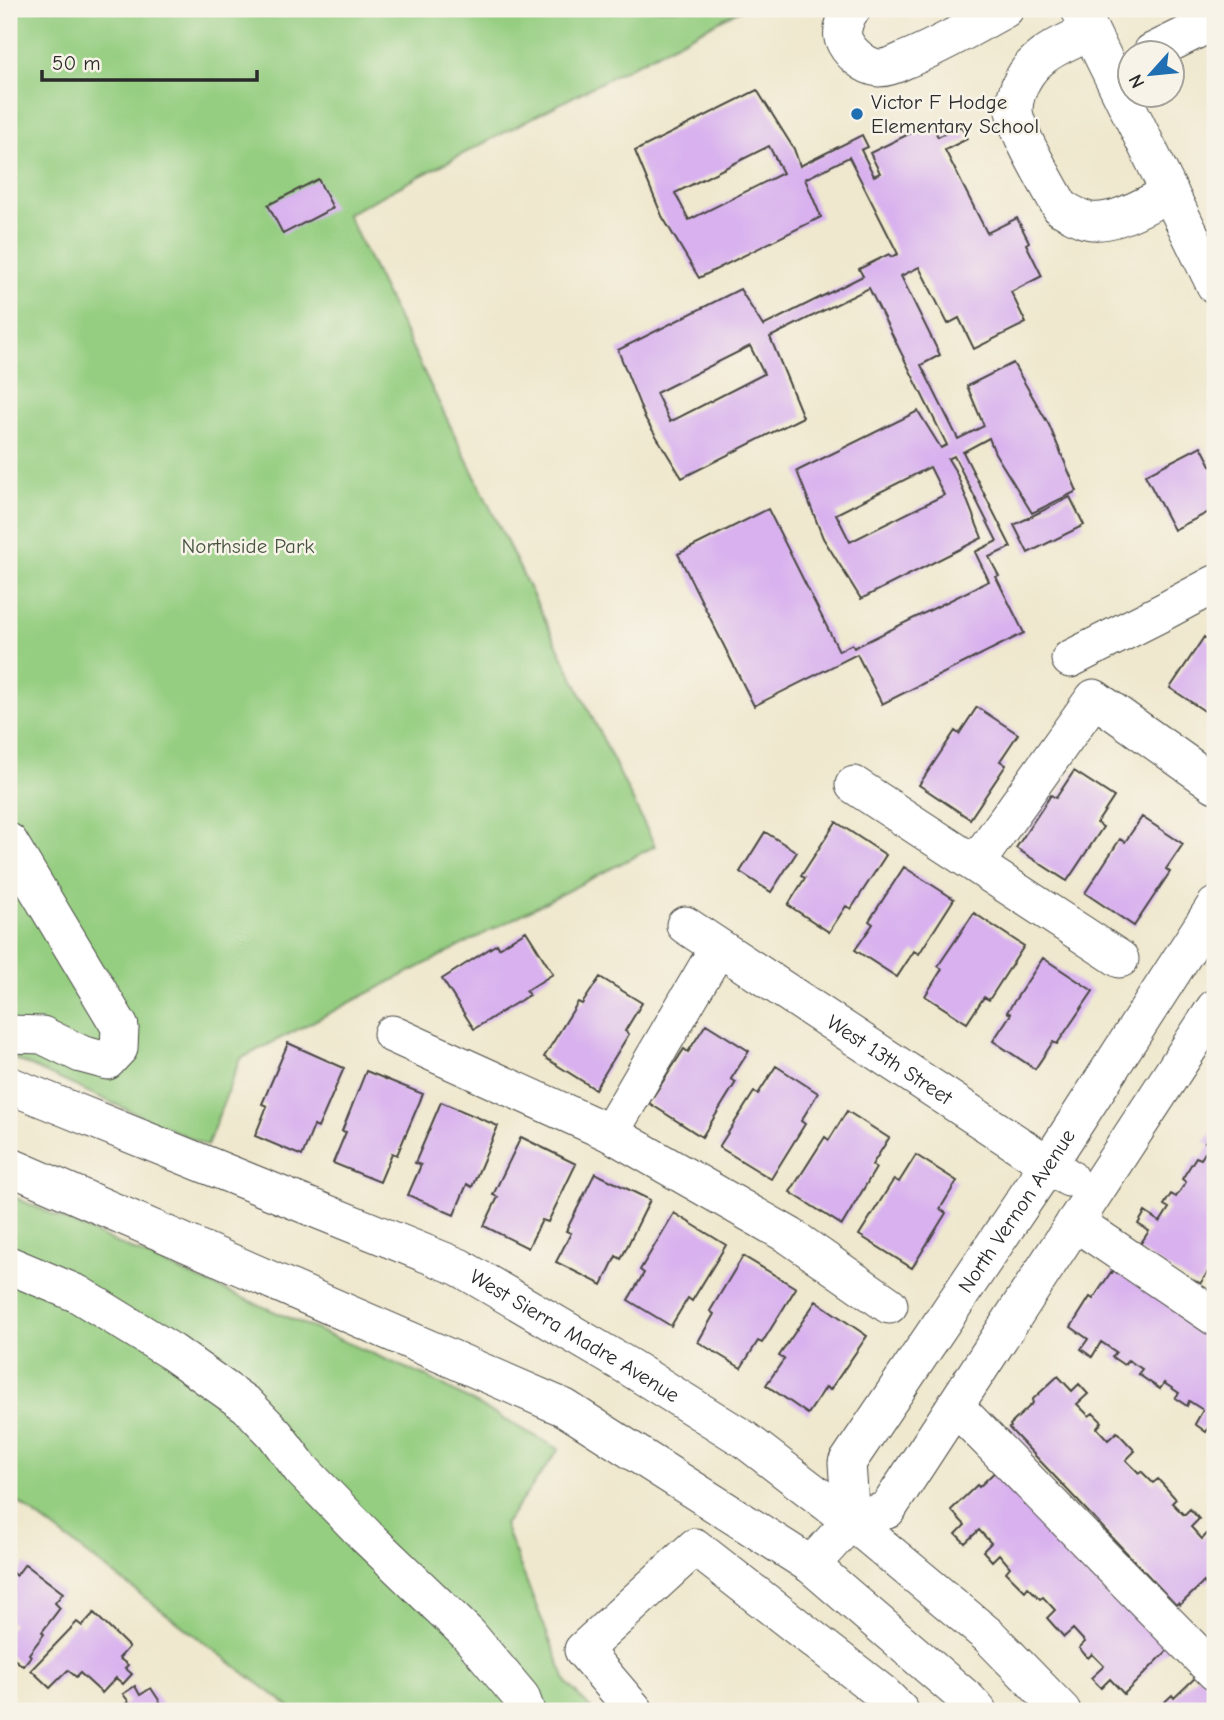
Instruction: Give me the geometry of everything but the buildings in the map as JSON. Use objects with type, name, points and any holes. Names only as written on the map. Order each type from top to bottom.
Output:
[{"type":"street","points":[[852,9],[846,14],[842,36],[850,51],[864,63],[877,68],[890,66],[923,53],[1005,9]]},
{"type":"street","points":[[1116,63],[1085,20],[1030,68],[1019,88],[1014,109],[1017,124],[1060,208],[1088,221],[1117,219],[1170,193]]},
{"type":"street","points":[[1180,38],[1215,20]]},
{"type":"street","points":[[1136,108],[1170,193],[1215,285]]},
{"type":"street","points":[[1070,659],[1215,584]]},
{"type":"street","points":[[976,863],[1094,698],[1215,784]]},
{"type":"street","points":[[854,785],[1120,959]]},
{"type":"street","points":[[9,842],[120,1027],[119,1048],[107,1061],[81,1055],[42,1035],[9,1035]]},
{"type":"street","name":"North Vernon Avenue","points":[[851,1521],[847,1463],[1048,1165],[1215,906]]},
{"type":"street","name":"West 13th Street","points":[[685,925],[1048,1165],[1084,1208],[1211,1304]]},
{"type":"street","points":[[610,1133],[718,948]]},
{"type":"street","points":[[811,1565],[851,1521],[887,1510],[1215,1007]]},
{"type":"street","points":[[392,1034],[610,1133],[790,1236],[890,1305]]},
{"type":"street","name":"West Sierra Madre Avenue","points":[[9,1085],[458,1267],[629,1367],[744,1439],[851,1521],[989,1636],[1062,1711]]},
{"type":"street","points":[[9,1166],[565,1408],[811,1565],[978,1711]]},
{"type":"street","points":[[9,1265],[78,1294],[172,1352],[247,1405],[275,1434],[301,1469],[468,1634],[521,1697],[526,1711]]},
{"type":"street","points":[[956,1406],[1215,1672]]},
{"type":"street","points":[[635,1711],[583,1650],[695,1547],[882,1693],[900,1711]]},
{"type":"green space","name":"Northside Park","points":[[9,9],[742,9],[347,214],[655,846],[240,1059],[207,1146],[9,1056]]},
{"type":"green space","points":[[9,1195],[429,1378],[559,1449],[504,1525],[567,1683],[593,1711],[295,1711],[9,1495]]},
{"type":"place","name":"Victor F Hodge Elementary School","points":[[857,114]]}]
